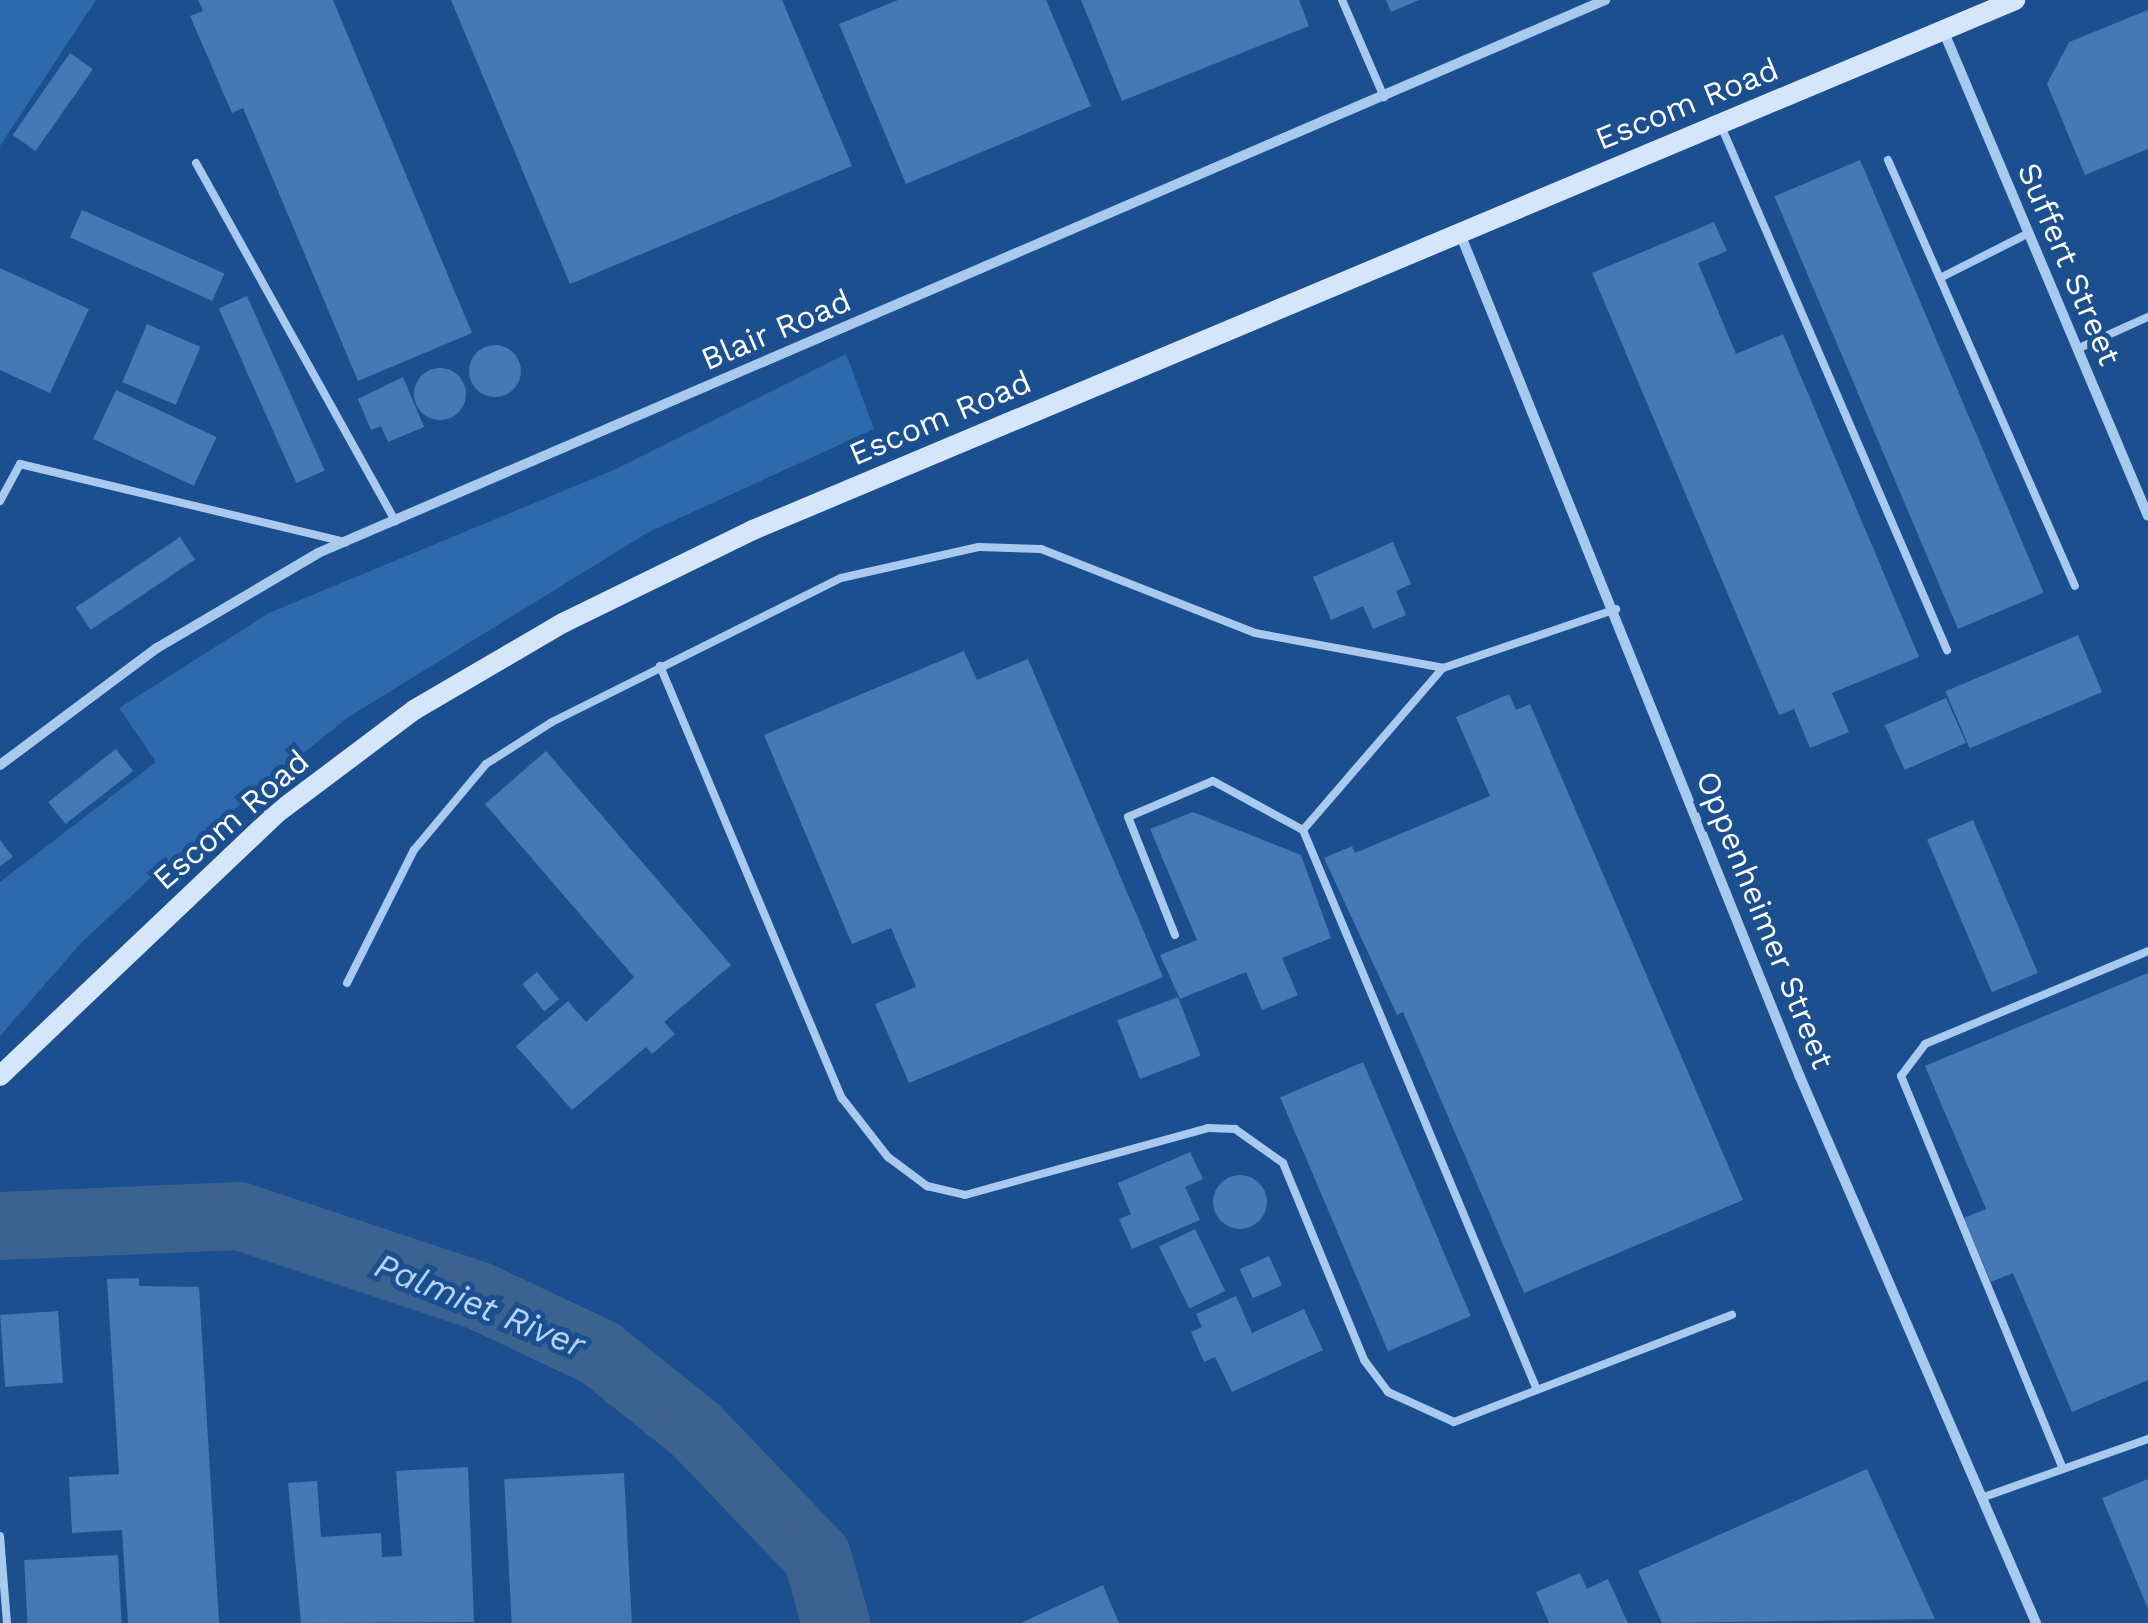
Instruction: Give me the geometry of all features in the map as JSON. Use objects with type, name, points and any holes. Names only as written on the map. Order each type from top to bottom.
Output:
[{"type":"street","name":"Blair Road","points":[[0,766],[157,648],[346,542],[1605,0]]},
{"type":"street","name":"Escom Road","points":[[0,1076],[277,812],[414,710],[497,662],[753,530],[1458,230],[2015,0]]},
{"type":"street","name":"Suffert Street","points":[[1944,30],[2148,516]]},
{"type":"street","name":"Oppenheimer Street","points":[[1458,230],[1616,609],[1800,1077],[2036,1623]]},
{"type":"lane","points":[[1342,0],[1384,97]]},
{"type":"lane","points":[[1720,122],[1947,650]]},
{"type":"lane","points":[[1888,160],[2075,586]]},
{"type":"lane","points":[[196,163],[395,520]]},
{"type":"lane","points":[[1940,278],[2029,233]]},
{"type":"lane","points":[[2077,349],[2148,317]]},
{"type":"lane","points":[[0,502],[20,464],[346,542]]},
{"type":"lane","points":[[347,982],[414,850],[454,796],[486,764],[552,722],[841,578],[979,547],[1042,549],[1255,633],[1443,668],[1616,609]]},
{"type":"lane","points":[[660,666],[842,1098],[888,1157],[927,1186],[965,1195],[1208,1128],[1235,1129],[1283,1164],[1364,1360],[1388,1392],[1454,1422],[1732,1315]]},
{"type":"lane","points":[[1302,830],[1443,668]]},
{"type":"lane","points":[[1176,934],[1128,816],[1212,781],[1302,830],[1537,1390]]},
{"type":"lane","points":[[2063,1469],[1901,1076],[1925,1044],[2148,950]]},
{"type":"lane","points":[[1984,1497],[2148,1440]]},
{"type":"lane","points":[[0,1536],[6,1623]]},
{"type":"shaded area","points":[[0,0],[96,0],[0,146]]},
{"type":"shaded area","points":[[846,354],[874,429],[647,533],[347,718],[158,871],[80,944],[0,1036],[0,882],[156,762],[119,708],[269,613],[616,469]]},
{"type":"building","points":[[198,0],[333,0],[472,333],[358,381],[243,108],[232,113],[190,16],[203,11]]},
{"type":"building","points":[[451,0],[782,0],[852,166],[570,284]]},
{"type":"building","points":[[898,0],[1046,0],[1091,106],[906,184],[839,24]]},
{"type":"building","points":[[1081,0],[1299,0],[1309,26],[1122,101]]},
{"type":"building","points":[[1386,0],[1419,0],[1391,12]]},
{"type":"building","points":[[2148,10],[2148,149],[2085,175],[2047,84],[2069,42]]},
{"type":"building","points":[[70,53],[93,69],[36,151],[13,135]]},
{"type":"building","points":[[1860,160],[2044,593],[1958,629],[1774,196]]},
{"type":"building","points":[[82,210],[225,273],[212,301],[70,237]]},
{"type":"building","points":[[1714,222],[1727,251],[1698,263],[1736,354],[1783,334],[1919,657],[1832,693],[1849,732],[1810,748],[1794,709],[1779,715],[1592,273]]},
{"type":"building","points":[[0,268],[89,309],[50,393],[0,370]]},
{"type":"building","points":[[247,296],[325,470],[296,483],[219,309]]},
{"type":"building","points":[[147,324],[200,347],[176,405],[122,382]]},
{"type":"building","points":[[495,345],[514,352],[521,371],[514,390],[495,397],[476,390],[469,371],[476,352]]},
{"type":"building","points":[[440,368],[459,375],[466,394],[459,413],[440,420],[421,413],[414,394],[421,375]]},
{"type":"building","points":[[403,377],[424,427],[388,442],[381,426],[371,430],[358,399]]},
{"type":"building","points":[[116,390],[217,437],[194,486],[93,439]]},
{"type":"building","points":[[180,537],[195,559],[91,630],[76,607]]},
{"type":"building","points":[[1393,542],[1411,584],[1396,591],[1406,615],[1373,629],[1363,606],[1331,620],[1313,577]]},
{"type":"building","points":[[2078,635],[2102,692],[1970,748],[1945,691]]},
{"type":"building","points":[[964,651],[977,680],[1028,659],[1163,977],[909,1083],[875,1004],[916,987],[891,928],[852,944],[764,735]]},
{"type":"building","points":[[1509,694],[1516,710],[1530,704],[1743,1200],[1524,1293],[1403,1012],[1397,1015],[1324,858],[1352,846],[1355,853],[1490,796],[1456,717]]},
{"type":"building","points":[[1946,698],[1966,743],[1905,770],[1885,725]]},
{"type":"building","points":[[116,749],[133,771],[65,824],[48,802]]},
{"type":"building","points":[[546,751],[731,965],[664,1022],[675,1034],[652,1054],[646,1047],[572,1110],[516,1046],[568,1001],[586,1022],[634,977],[485,804]]},
{"type":"building","points":[[1193,812],[1301,855],[1331,938],[1282,958],[1298,995],[1262,1010],[1246,972],[1180,999],[1160,955],[1197,940],[1150,829]]},
{"type":"building","points":[[1973,820],[2038,973],[1992,992],[1927,840]]},
{"type":"building","points":[[0,840],[13,857],[0,866]]},
{"type":"building","points":[[537,972],[559,999],[544,1011],[522,984]]},
{"type":"building","points":[[2148,973],[2148,1380],[2072,1412],[2013,1273],[1991,1282],[1964,1218],[1986,1209],[1925,1066]]},
{"type":"building","points":[[1178,997],[1201,1056],[1140,1079],[1117,1020]]},
{"type":"building","points":[[1363,1062],[1471,1316],[1388,1351],[1280,1097]]},
{"type":"building","points":[[1190,1152],[1203,1179],[1185,1187],[1200,1220],[1132,1249],[1119,1219],[1131,1214],[1118,1183]]},
{"type":"building","points":[[1240,1175],[1259,1183],[1267,1202],[1259,1221],[1240,1229],[1221,1221],[1213,1202],[1221,1183]]},
{"type":"building","points":[[1195,1229],[1225,1291],[1189,1309],[1159,1247]]},
{"type":"building","points":[[1269,1256],[1282,1285],[1253,1298],[1240,1269]]},
{"type":"building","points":[[139,1278],[139,1286],[199,1287],[219,1623],[128,1623],[122,1530],[72,1533],[69,1477],[119,1474],[107,1279]]},
{"type":"building","points":[[1236,1296],[1252,1333],[1304,1309],[1323,1350],[1232,1392],[1215,1357],[1204,1362],[1191,1332],[1202,1327],[1196,1314]]},
{"type":"building","points":[[58,1311],[63,1383],[5,1387],[0,1315]]},
{"type":"building","points":[[468,1467],[474,1622],[301,1623],[288,1483],[317,1481],[321,1537],[381,1533],[382,1557],[402,1556],[396,1471]]},
{"type":"building","points":[[1867,1469],[1935,1619],[1662,1623],[1638,1571]]},
{"type":"building","points":[[624,1473],[632,1623],[512,1623],[504,1479]]},
{"type":"building","points":[[2148,1479],[2148,1609],[2102,1498]]},
{"type":"building","points":[[118,1555],[122,1623],[27,1623],[24,1560]]},
{"type":"building","points":[[1580,1573],[1587,1589],[1608,1579],[1628,1623],[1549,1623],[1536,1592]]},
{"type":"building","points":[[1103,1585],[1119,1623],[1021,1623]]},
{"type":"waterway","name":"Palmiet River","points":[[0,1226],[239,1216],[477,1295],[600,1353],[695,1429],[817,1556],[836,1623]]}]
